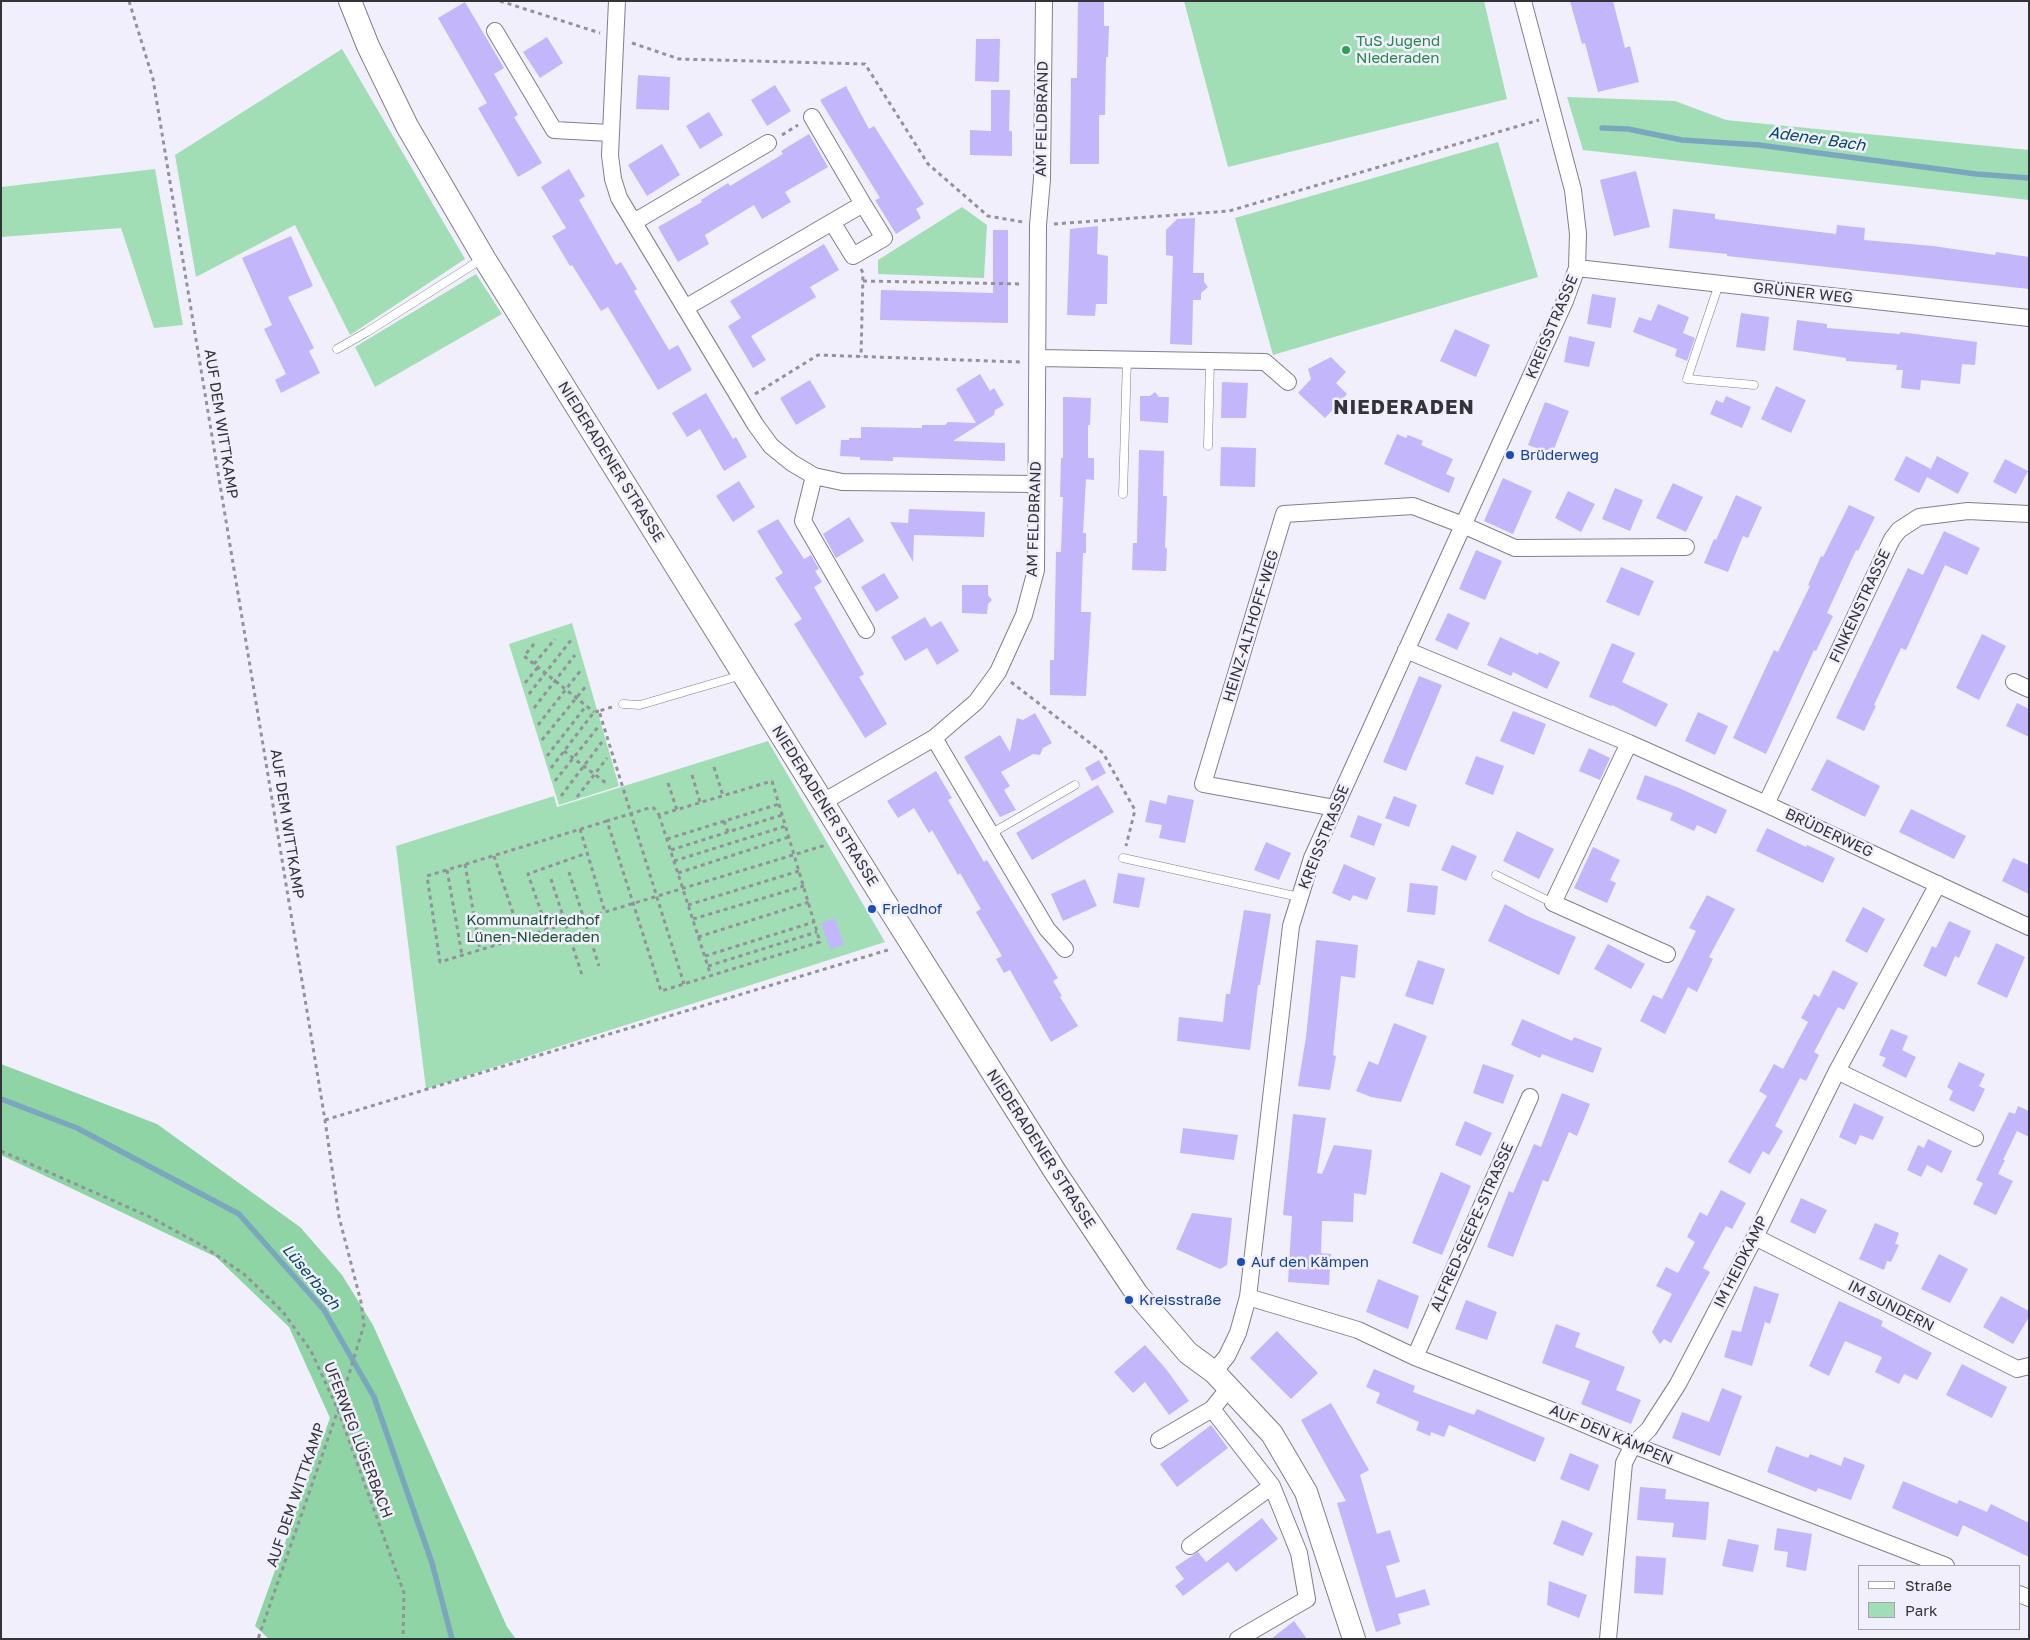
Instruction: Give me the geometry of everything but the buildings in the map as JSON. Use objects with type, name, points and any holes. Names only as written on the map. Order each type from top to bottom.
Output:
[{"type":"street","name":"NIEDERADENER STRASSE","points":[[350,1],[368,46],[407,126],[484,258],[1056,1173],[1134,1290],[1188,1353],[1221,1380],[1272,1434],[1306,1492],[1354,1639]]},
{"type":"street","points":[[617,1],[610,155],[613,179],[619,198],[754,424],[771,446],[792,464],[814,476],[842,482],[1036,484]]},
{"type":"street","name":"AM FELDBRAND","points":[[823,802],[934,738],[976,702],[998,672],[1024,616],[1036,570],[1038,225],[1042,179],[1044,1]]},
{"type":"street","name":"KREISSTRASSE","points":[[1212,1409],[1227,1356],[1238,1333],[1248,1297],[1291,926],[1299,897],[1312,858],[1334,808],[1565,301],[1577,268],[1578,234],[1574,190],[1523,1]]},
{"type":"street","points":[[495,31],[554,130],[610,133]]},
{"type":"street","points":[[812,117],[884,238],[853,256],[832,222]]},
{"type":"street","points":[[634,222],[768,143]]},
{"type":"street","points":[[685,308],[863,204]]},
{"type":"street","name":"GRÜNER WEG","points":[[1577,268],[2029,318]]},
{"type":"street","points":[[1038,358],[1265,362],[1288,382]]},
{"type":"street","points":[[814,476],[803,521],[866,630]]},
{"type":"street","name":"HEINZ-ALTHOFF-WEG","points":[[1334,808],[1203,784],[1284,514],[1413,506],[1463,525]]},
{"type":"street","name":"FINKENSTRASSE","points":[[1766,804],[1892,539],[1899,530],[1919,517],[1968,511],[2029,514]]},
{"type":"street","points":[[1463,525],[1515,548],[1686,547]]},
{"type":"street","name":"BRÜDERWEG","points":[[1406,650],[1629,743],[1766,804],[2029,927]]},
{"type":"street","points":[[2014,682],[2029,689]]},
{"type":"street","points":[[934,738],[992,833],[1047,929],[1065,949]]},
{"type":"street","points":[[1629,743],[1553,903],[1667,954]]},
{"type":"street","name":"IM HEIDKAMP","points":[[1608,1639],[1624,1463],[1633,1446],[1649,1429],[1678,1384],[1755,1237],[1837,1071],[1938,884]]},
{"type":"street","points":[[1837,1071],[1976,1138]]},
{"type":"street","name":"ALFRED-SEEPE-STRASSE","points":[[1415,1357],[1530,1098]]},
{"type":"street","name":"IM SUNDERN","points":[[1755,1237],[2017,1369],[2029,1366]]},
{"type":"street","name":"AUF DEN KÄMPEN","points":[[1248,1297],[1358,1330],[1415,1357],[1558,1413],[1633,1446],[1943,1565]]},
{"type":"street","points":[[1160,1440],[1212,1409],[1272,1486],[1299,1553],[1307,1599],[1238,1639]]},
{"type":"street","points":[[1190,1546],[1272,1486]]},
{"type":"lane","points":[[337,349],[484,258]]},
{"type":"lane","points":[[1719,284],[1686,379],[1754,385]]},
{"type":"lane","points":[[1123,494],[1127,359]]},
{"type":"lane","points":[[1208,446],[1210,361]]},
{"type":"lane","points":[[623,704],[640,705],[744,674]]},
{"type":"lane","points":[[992,833],[1075,785]]},
{"type":"lane","points":[[1123,858],[1299,897]]},
{"type":"lane","points":[[1496,875],[1553,903]]},
{"type":"path","name":"AUF DEM WITTKAMP","points":[[128,1],[153,79],[325,1120],[339,1217],[361,1302],[364,1325],[338,1410],[258,1639]]},
{"type":"path","points":[[500,1],[679,59],[865,64],[928,164],[988,216],[1038,225],[1229,212],[1554,116]]},
{"type":"path","points":[[768,143],[812,117]]},
{"type":"path","points":[[853,256],[863,273],[861,357]]},
{"type":"path","points":[[863,281],[1038,284]]},
{"type":"path","points":[[741,402],[818,355],[1020,362],[1038,358]]},
{"type":"path","points":[[525,683],[555,639]]},
{"type":"path","points":[[529,694],[571,640]]},
{"type":"path","points":[[534,644],[524,656],[594,712]]},
{"type":"path","points":[[534,708],[575,655]]},
{"type":"path","points":[[538,725],[581,670]]},
{"type":"path","points":[[998,672],[1103,753],[1135,810],[1123,858]]},
{"type":"path","points":[[542,740],[586,686]]},
{"type":"path","points":[[551,768],[594,712],[623,704]]},
{"type":"path","points":[[546,756],[586,706]]},
{"type":"path","points":[[599,711],[684,984]]},
{"type":"path","points":[[555,781],[598,727]]},
{"type":"path","points":[[561,796],[602,742]]},
{"type":"path","points":[[564,751],[606,783]]},
{"type":"path","points":[[577,797],[607,758]]},
{"type":"path","points":[[714,767],[723,796]]},
{"type":"path","points":[[692,775],[700,802]]},
{"type":"path","points":[[607,821],[661,991],[820,942],[772,781],[659,815]]},
{"type":"path","points":[[668,783],[676,810]]},
{"type":"path","points":[[667,839],[779,804]]},
{"type":"path","points":[[711,976],[682,888],[659,815],[654,808],[631,813],[427,876],[440,962],[682,888],[846,839]]},
{"type":"path","points":[[670,850],[782,815]]},
{"type":"path","points":[[724,821],[728,832]]},
{"type":"path","points":[[674,861],[786,826]]},
{"type":"path","points":[[580,829],[605,912]]},
{"type":"path","points":[[678,873],[789,837]]},
{"type":"path","points":[[547,929],[528,874],[587,853]]},
{"type":"path","points":[[494,856],[521,937]]},
{"type":"path","points":[[465,864],[480,950]]},
{"type":"path","points":[[447,870],[462,955]]},
{"type":"path","points":[[688,905],[799,871]]},
{"type":"path","points":[[570,872],[599,966]]},
{"type":"path","points":[[551,878],[582,975]]},
{"type":"path","points":[[693,920],[804,886]]},
{"type":"path","points":[[698,937],[808,902]]},
{"type":"path","points":[[705,956],[814,922]]},
{"type":"path","points":[[708,966],[817,932]]},
{"type":"path","points":[[325,1120],[911,943]]},
{"type":"path","name":"UFERWEG LÜSERBACH","points":[[1,1151],[150,1217],[204,1246],[244,1274],[283,1312],[311,1351],[338,1410],[404,1593],[403,1639]]},
{"type":"green space","name":"TuS Jugend Niederaden","points":[[1184,1],[1484,1],[1507,99],[1228,167]]},
{"type":"green space","points":[[342,49],[465,259],[350,335],[295,225],[196,277],[175,155]]},
{"type":"green space","points":[[1567,97],[1675,101],[1726,120],[2029,150],[2029,200],[1583,150]]},
{"type":"green space","points":[[1498,142],[1538,277],[1273,355],[1235,218]]},
{"type":"green space","points":[[155,169],[183,325],[154,328],[121,228],[1,237],[1,187]]},
{"type":"green space","points":[[962,207],[987,225],[984,278],[878,274],[878,260]]},
{"type":"green space","points":[[476,274],[502,314],[375,387],[355,347]]},
{"type":"green space","points":[[572,623],[619,786],[559,805],[509,644]]},
{"type":"green space","name":"Kommunalfriedhof Lünen-Niederaden","points":[[768,741],[885,942],[426,1089],[396,846],[554,796],[557,807]]},
{"type":"green space","points":[[1,1064],[157,1124],[300,1227],[342,1275],[373,1325],[507,1627],[516,1639],[269,1639],[255,1626],[330,1418],[289,1327],[216,1257],[1,1155]]},
{"type":"waterway","name":"Adener Bach","points":[[1602,128],[1628,129],[1682,140],[1759,145],[1976,174],[2029,178]]},
{"type":"waterway","name":"Lüserbach","points":[[1,1099],[77,1128],[239,1214],[324,1310],[374,1397],[432,1563],[452,1639]]},
{"type":"place","name":"TuS Jugend Niederaden","points":[[1346,50]]},
{"type":"place","name":"Brüderweg","points":[[1510,455]]},
{"type":"place","name":"Friedhof","points":[[872,909]]},
{"type":"place","name":"Auf den Kämpen","points":[[1241,1262]]},
{"type":"place","name":"Kreisstraße","points":[[1129,1300]]},
{"type":"district","name":"NIEDERADEN","points":[[1404,408]]}]
